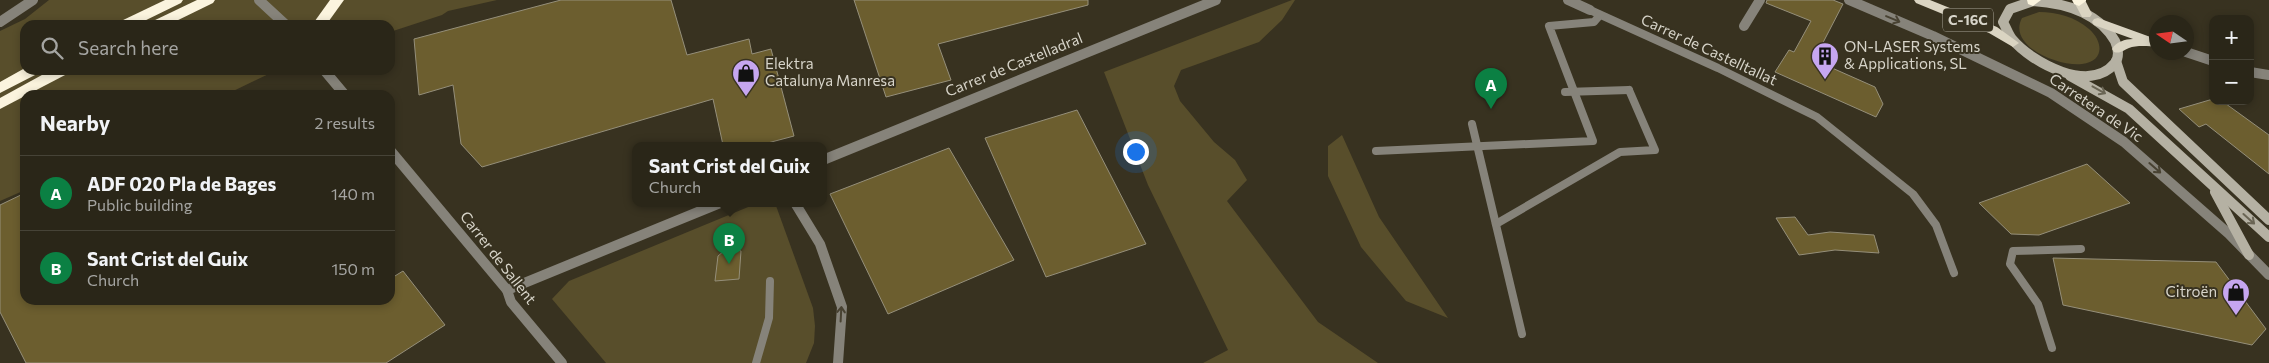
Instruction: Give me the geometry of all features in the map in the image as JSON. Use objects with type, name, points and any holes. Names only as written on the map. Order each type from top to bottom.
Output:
[{"type":"highway","points":[[134,20],[176,0]]},
{"type":"highway","points":[[166,20],[208,0]]},
{"type":"highway","points":[[323,20],[338,0]]},
{"type":"highway","points":[[0,88],[23,75]]},
{"type":"highway","points":[[26,90],[53,75]]},
{"type":"highway","points":[[0,104],[20,93]]},
{"type":"main road","name":"C-16C","points":[[1920,0],[1993,30],[2013,43],[2027,56],[2055,70],[2076,74],[2094,74],[2108,70],[2116,61]]},
{"type":"main road","points":[[2079,0],[2086,14]]},
{"type":"main road","points":[[2013,43],[2004,28],[2005,15],[2015,6],[2034,1],[2063,5],[2086,14],[2098,22],[2111,35],[2118,49],[2116,61],[2123,82],[2269,220]]},
{"type":"main road","points":[[2098,22],[2149,41]]},
{"type":"main road","points":[[2118,49],[2128,43],[2149,44]]},
{"type":"main road","points":[[2055,70],[2102,92],[2129,109],[2269,237]]},
{"type":"main road","points":[[2203,178],[2233,222],[2249,255]]},
{"type":"street","points":[[0,22],[33,0]]},
{"type":"street","points":[[259,0],[281,20]]},
{"type":"street","name":"Carrer de Castelladral","points":[[827,158],[1216,0]]},
{"type":"street","name":"Carrer de Castelltallat","points":[[1568,0],[1590,10]]},
{"type":"street","points":[[1744,26],[1760,0]]},
{"type":"street","name":"Carretera de Vic","points":[[1848,0],[1933,36],[2051,93],[2124,142],[2229,234],[2269,275]]},
{"type":"street","points":[[2194,54],[2209,59]]},
{"type":"street","points":[[2254,73],[2269,75]]},
{"type":"street","points":[[328,75],[340,90]]},
{"type":"street","name":"Carrer de Sallent","points":[[395,156],[507,290],[511,302],[562,363]]},
{"type":"street","points":[[507,290],[710,207]]},
{"type":"street","points":[[797,207],[820,244],[842,307],[838,363]]},
{"type":"lane","name":"Carrer de Castelltallat","points":[[1590,10],[1718,68],[1809,113],[1836,131],[1913,194],[1936,225],[1954,273]]},
{"type":"lane","points":[[1376,151],[1593,141],[1549,26],[1594,22],[1600,15]]},
{"type":"lane","points":[[1496,224],[1620,152],[1655,150],[1628,90],[1564,92]]},
{"type":"lane","points":[[1472,124],[1522,334]]},
{"type":"lane","points":[[2052,348],[2038,304],[2010,264],[2013,251],[2080,249]]},
{"type":"lane","points":[[756,363],[769,318],[770,281]]},
{"type":"shaded area","points":[[49,0],[497,0],[448,11],[442,15],[395,30],[395,20],[23,20]]},
{"type":"shaded area","points":[[1295,0],[1282,20],[1259,42],[1181,70],[1174,86],[1180,101],[1214,142],[1235,160],[1247,180],[1227,201],[1318,322],[1378,363],[1203,363],[1228,350],[1148,185],[1104,72]]},
{"type":"shaded area","points":[[2039,12],[2066,16],[2084,25],[2094,34],[2097,40],[2099,45],[2098,55],[2089,62],[2072,64],[2049,58],[2028,46],[2019,28],[2022,18]]},
{"type":"shaded area","points":[[20,21],[20,75],[267,75],[235,90],[20,90],[20,192],[0,201],[0,31]]},
{"type":"shaded area","points":[[1342,135],[1379,217],[1448,318],[1406,301],[1361,247],[1328,176],[1328,146]]},
{"type":"shaded area","points":[[748,207],[776,207],[813,308],[814,343],[806,363],[606,363],[552,299],[569,281]]},
{"type":"building","points":[[561,0],[671,0],[687,55],[749,39],[752,54],[771,49],[794,136],[771,142],[722,142],[713,99],[482,167],[461,144],[453,85],[419,95],[414,39]]},
{"type":"building","points":[[854,0],[1088,0],[1088,5],[938,44],[951,80],[886,97]]},
{"type":"building","points":[[1767,0],[1833,0],[1843,4],[1814,60],[1875,87],[1883,104],[1876,117],[1775,72],[1789,50],[1794,52],[1811,21],[1766,3]]},
{"type":"building","points":[[2209,100],[2209,105],[2228,105],[2269,135],[2269,174],[2206,124],[2199,127],[2179,109]]},
{"type":"building","points":[[1077,110],[1146,244],[1046,277],[985,138]]},
{"type":"building","points":[[949,148],[1014,260],[888,314],[830,194]]},
{"type":"building","points":[[2087,164],[2130,203],[2039,235],[2011,234],[1979,203]]},
{"type":"building","points":[[20,195],[20,305],[395,305],[395,276],[403,271],[445,325],[386,363],[26,363],[0,312],[0,205]]},
{"type":"building","points":[[1795,217],[1808,235],[1830,232],[1874,235],[1879,253],[1835,250],[1799,255],[1776,218]]},
{"type":"building","points":[[735,249],[741,251],[739,279],[715,281],[718,256],[725,250]]},
{"type":"building","points":[[2053,258],[2216,262],[2266,329],[2252,345],[2063,305]]},
{"type":"place","name":"ON-LASER Systems & Applications, SL","points":[[1825,80]]},
{"type":"place","name":"Elektra Catalunya Manresa","points":[[746,97]]},
{"type":"place","name":"ADF 020 Pla de Bages","points":[[1491,109]]},
{"type":"place","name":"Sant Crist del Guix","points":[[729,264]]},
{"type":"place","name":"Citroën","points":[[2236,316]]}]
